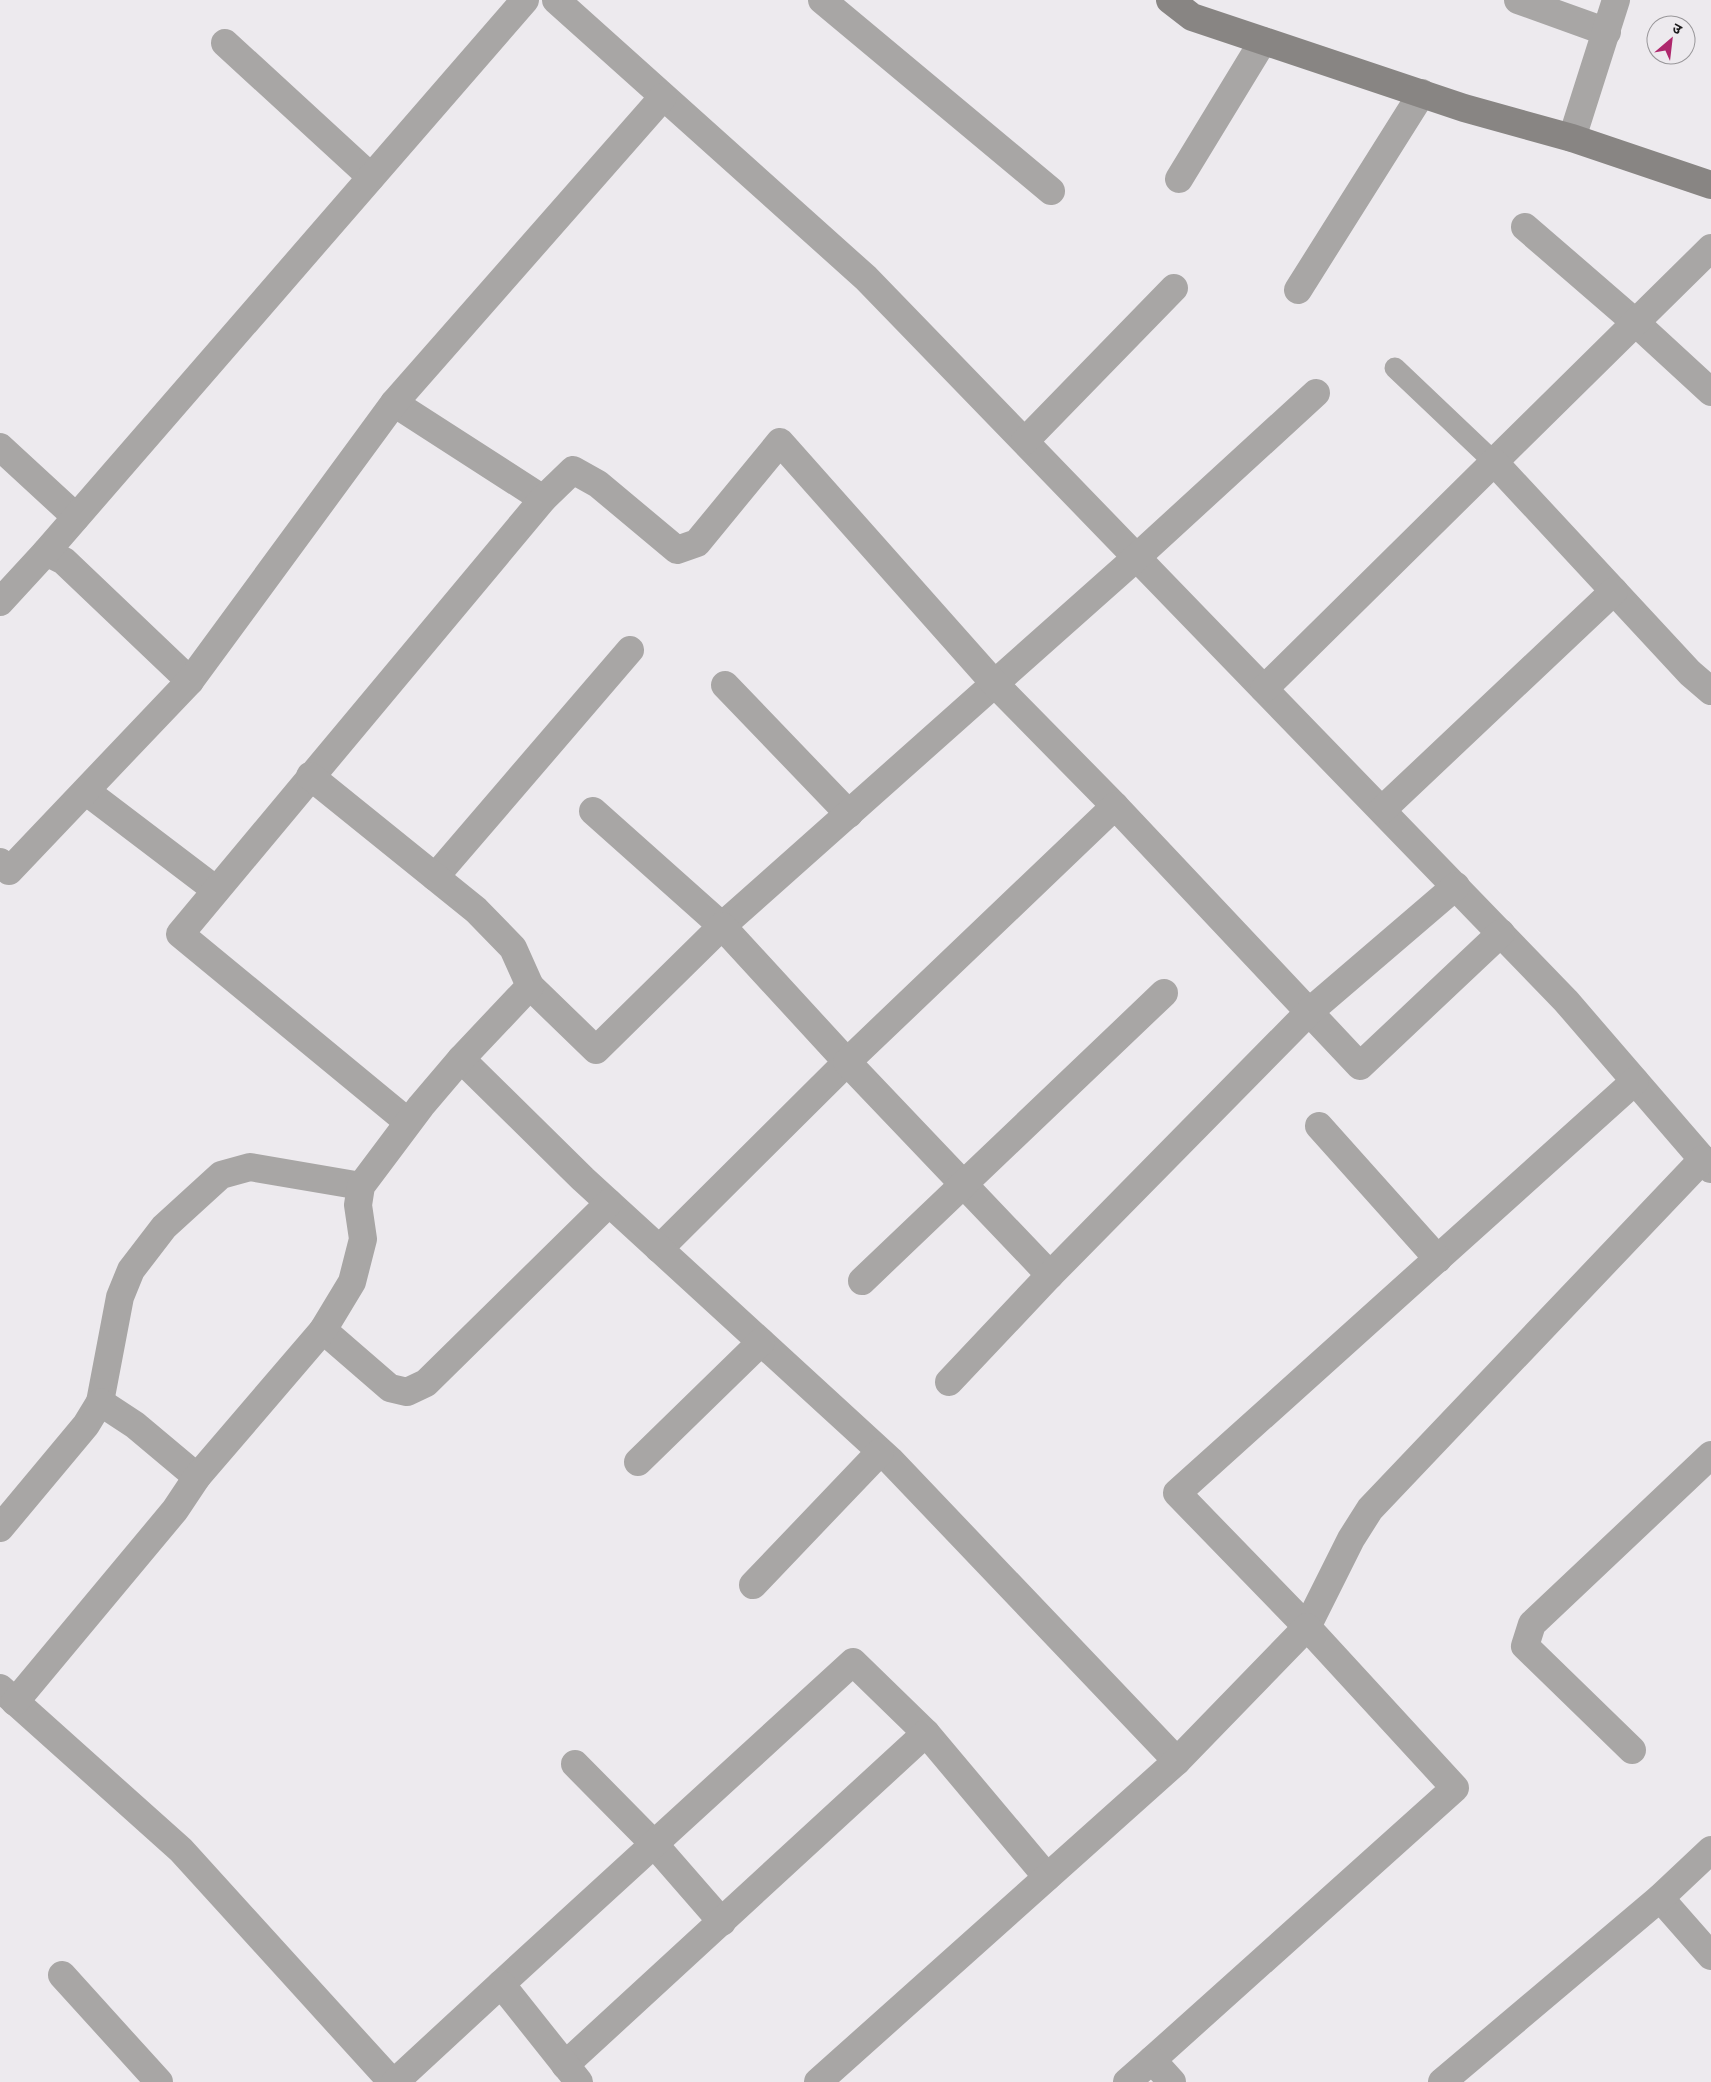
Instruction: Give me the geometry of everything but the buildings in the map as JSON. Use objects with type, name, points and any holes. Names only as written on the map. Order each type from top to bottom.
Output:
[{"type":"street","points":[[0,602],[46,552],[525,0]]},
{"type":"street","points":[[822,0],[1052,191]]},
{"type":"street","points":[[1170,0],[1192,17],[1464,108],[1572,138],[1711,185]]},
{"type":"street","points":[[1518,0],[1606,32]]},
{"type":"street","points":[[1572,138],[1616,0]]},
{"type":"street","points":[[564,3],[663,96],[866,278],[1502,933],[1566,1001],[1707,1164],[1370,1509],[1351,1539],[1307,1627],[1177,1761],[818,2082]]},
{"type":"street","points":[[1178,179],[1263,41]]},
{"type":"street","points":[[225,43],[372,177]]},
{"type":"street","points":[[1298,290],[1422,93]]},
{"type":"street","points":[[0,862],[10,871],[190,682],[394,403],[663,96]]},
{"type":"street","points":[[1525,227],[1636,323],[1711,392]]},
{"type":"street","points":[[1264,689],[1711,248]]},
{"type":"street","points":[[1025,441],[1174,288]]},
{"type":"street","points":[[310,776],[476,910],[513,948],[530,986],[596,1050],[722,926],[1138,557],[1316,393]]},
{"type":"street","points":[[394,403],[543,499]]},
{"type":"street","points":[[408,1122],[180,934],[543,499],[573,470],[598,484],[677,550],[697,544],[780,442],[995,684],[1115,806],[1360,1066],[1502,933]]},
{"type":"street","points":[[0,447],[76,517]]},
{"type":"street","points":[[1494,462],[1690,673],[1711,691]]},
{"type":"street","points":[[46,552],[64,561],[190,682]]},
{"type":"street","points":[[1382,810],[1614,591]]},
{"type":"street","points":[[435,877],[630,650]]},
{"type":"street","points":[[725,685],[848,814]]},
{"type":"street","points":[[87,792],[216,890]]},
{"type":"street","points":[[659,1249],[848,1062],[1115,806]]},
{"type":"street","points":[[593,811],[722,926],[1050,1275]]},
{"type":"street","points":[[949,1382],[1050,1275],[1309,1012],[1456,886]]},
{"type":"street","points":[[530,986],[461,1059],[408,1122],[360,1186],[358,1205],[363,1239],[352,1282],[323,1330],[197,1477],[174,1510],[8,1695],[181,1850],[393,2082],[854,1662],[926,1733],[1047,1877]]},
{"type":"street","points":[[862,1282],[1164,993]]},
{"type":"street","points":[[461,1059],[609,1203],[880,1452],[1177,1761]]},
{"type":"street","points":[[1127,2082],[1455,1788],[1307,1627],[1177,1493],[1635,1081]]},
{"type":"street","points":[[1319,1126],[1438,1259]]},
{"type":"street","points":[[0,1528],[86,1425],[100,1402],[120,1298],[131,1270],[164,1227],[221,1175],[250,1167],[360,1186]]},
{"type":"street","points":[[323,1330],[390,1388],[407,1392],[426,1383],[609,1203]]},
{"type":"street","points":[[638,1462],[761,1342]]},
{"type":"street","points":[[100,1402],[135,1425],[197,1477]]},
{"type":"street","points":[[753,1585],[880,1452]]},
{"type":"street","points":[[1632,1750],[1525,1646],[1532,1624],[1711,1454]]},
{"type":"street","points":[[501,1984],[572,2073],[722,1922],[926,1733]]},
{"type":"street","points":[[575,1764],[654,1844],[722,1922]]},
{"type":"street","points":[[1442,2082],[1660,1898],[1711,1850]]},
{"type":"street","points":[[1660,1898],[1711,1956]]},
{"type":"street","points":[[62,1975],[159,2082]]},
{"type":"street","points":[[1152,2060],[1172,2082]]},
{"type":"lane","points":[[1395,368],[1494,462]]}]
